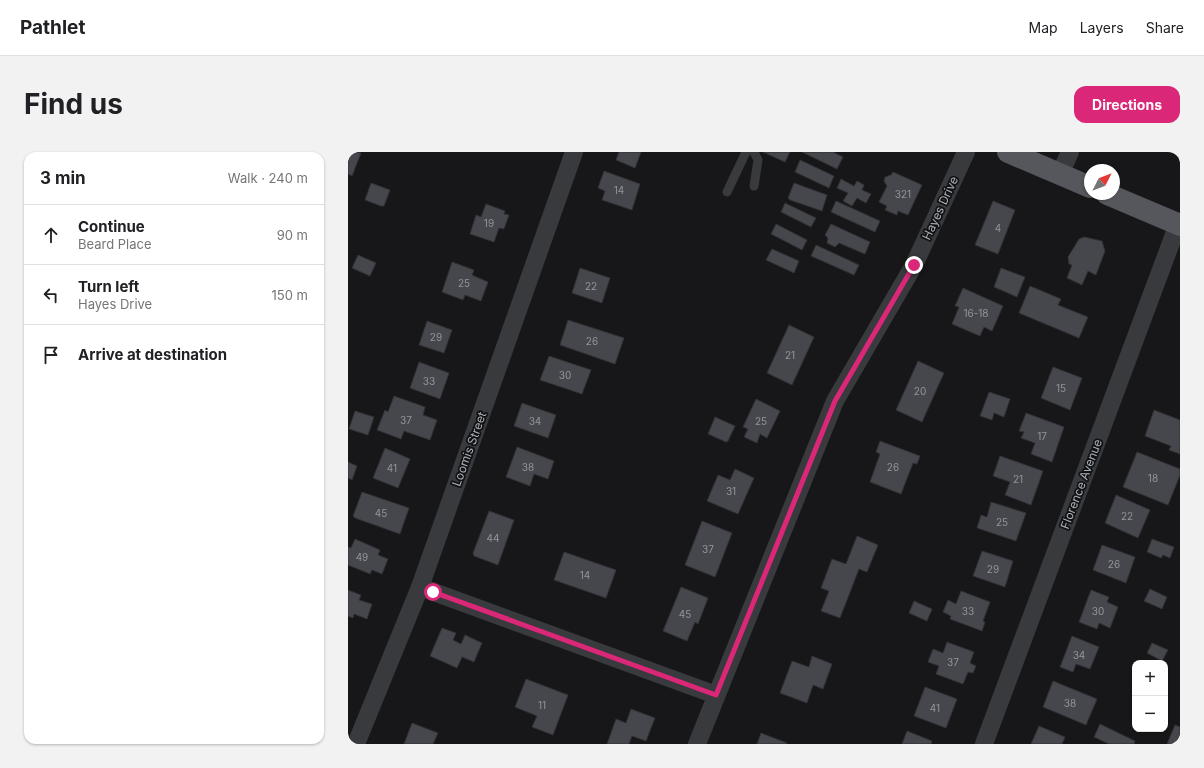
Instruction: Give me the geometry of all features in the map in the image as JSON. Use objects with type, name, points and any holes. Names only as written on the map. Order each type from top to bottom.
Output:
[{"type":"main road","points":[[1008,152],[1084,184]]},
{"type":"main road","points":[[1120,200],[1179,225]]},
{"type":"street","name":"Loomis Street","points":[[354,738],[420,588],[574,152]]},
{"type":"street","name":"Hayes Drive","points":[[697,744],[835,401],[914,265],[966,152]]},
{"type":"street","points":[[1060,174],[1070,152]]},
{"type":"street","name":"Florence Avenue","points":[[984,744],[1179,225]]},
{"type":"street","points":[[420,588],[716,695]]},
{"type":"lane","points":[[727,192],[746,152]]},
{"type":"lane","points":[[754,152],[758,160],[754,186]]},
{"type":"building","points":[[348,152],[361,153],[352,176],[348,174]]},
{"type":"building","points":[[619,152],[641,152],[635,168],[616,160]]},
{"type":"building","points":[[763,152],[790,152],[785,162]]},
{"type":"building","points":[[802,152],[833,152],[843,157],[837,169]]},
{"type":"building","points":[[800,160],[834,176],[829,188],[795,172]]},
{"type":"building","points":[[604,171],[640,184],[632,210],[602,200],[605,191],[598,188]]},
{"type":"building","points":[[893,172],[922,185],[908,215],[898,211],[897,215],[885,210],[887,206],[879,202],[887,186],[884,181],[885,177],[891,175]]},
{"type":"building","points":[[841,179],[854,186],[857,181],[864,185],[862,190],[871,194],[866,203],[857,198],[852,206],[843,201],[848,193],[837,188]]},
{"type":"building","points":[[371,183],[390,190],[384,206],[365,200]]},
{"type":"building","points":[[794,183],[827,195],[822,211],[788,198]]},
{"type":"building","points":[[836,201],[880,221],[875,232],[831,212]]},
{"type":"building","points":[[993,201],[1015,210],[998,254],[975,245]]},
{"type":"building","points":[[785,203],[816,218],[811,227],[781,212]]},
{"type":"building","points":[[486,204],[505,211],[504,214],[509,215],[504,229],[499,228],[494,242],[470,234],[476,215],[481,217]]},
{"type":"building","points":[[776,224],[807,240],[802,250],[771,234]]},
{"type":"building","points":[[831,224],[870,242],[865,254],[839,243],[835,247],[827,243],[828,238],[825,235]]},
{"type":"building","points":[[1084,237],[1102,241],[1105,251],[1096,275],[1088,271],[1082,285],[1067,278],[1072,265],[1069,264],[1068,257],[1079,239]]},
{"type":"building","points":[[816,245],[859,265],[854,275],[811,256]]},
{"type":"building","points":[[772,249],[799,261],[794,273],[766,260]]},
{"type":"building","points":[[358,255],[376,263],[370,276],[352,268]]},
{"type":"building","points":[[452,262],[474,270],[472,275],[488,282],[481,301],[465,295],[463,300],[442,292]]},
{"type":"building","points":[[580,268],[610,278],[602,303],[572,293]]},
{"type":"building","points":[[1001,268],[1025,277],[1017,297],[994,287]]},
{"type":"building","points":[[1030,286],[1061,299],[1058,305],[1088,317],[1079,338],[1019,313]]},
{"type":"building","points":[[963,288],[1003,306],[992,331],[984,327],[980,336],[952,324],[959,307],[955,306]]},
{"type":"building","points":[[568,320],[624,338],[615,364],[560,345]]},
{"type":"building","points":[[427,321],[452,330],[444,353],[419,345]]},
{"type":"building","points":[[789,325],[814,337],[792,385],[767,373]]},
{"type":"building","points":[[549,356],[591,370],[582,394],[540,380]]},
{"type":"building","points":[[918,361],[944,373],[922,422],[896,410]]},
{"type":"building","points":[[419,362],[449,373],[440,399],[410,388]]},
{"type":"building","points":[[1053,367],[1082,378],[1070,410],[1041,398]]},
{"type":"building","points":[[989,392],[1010,399],[1004,417],[994,413],[992,420],[980,416]]},
{"type":"building","points":[[394,396],[425,407],[423,415],[437,420],[430,440],[404,431],[401,439],[377,430],[385,410],[388,412]]},
{"type":"building","points":[[756,399],[780,411],[767,438],[760,434],[757,443],[744,437],[748,429],[743,427]]},
{"type":"building","points":[[522,403],[556,415],[548,438],[514,426]]},
{"type":"building","points":[[1154,410],[1180,420],[1180,454],[1169,450],[1171,446],[1145,436]]},
{"type":"building","points":[[355,411],[374,417],[368,435],[349,429]]},
{"type":"building","points":[[1026,413],[1064,427],[1052,462],[1031,454],[1035,443],[1021,438],[1024,432],[1019,431]]},
{"type":"building","points":[[715,417],[735,426],[728,441],[726,442],[708,434]]},
{"type":"building","points":[[880,441],[920,456],[917,464],[913,463],[901,494],[870,482],[880,454],[876,452]]},
{"type":"building","points":[[517,447],[554,461],[548,479],[534,474],[530,486],[506,477]]},
{"type":"building","points":[[385,448],[410,459],[398,488],[373,478]]},
{"type":"building","points":[[1137,452],[1180,469],[1180,475],[1168,505],[1123,487]]},
{"type":"building","points":[[1000,456],[1043,471],[1031,505],[1005,495],[1010,482],[993,476]]},
{"type":"building","points":[[348,462],[357,466],[352,480],[348,478]]},
{"type":"building","points":[[735,469],[754,478],[738,514],[707,501],[718,475],[730,480]]},
{"type":"building","points":[[362,492],[409,508],[400,534],[353,516]]},
{"type":"building","points":[[1116,495],[1150,510],[1138,538],[1105,523]]},
{"type":"building","points":[[991,502],[1026,513],[1016,541],[977,528],[981,515],[987,517]]},
{"type":"building","points":[[489,511],[514,520],[498,565],[474,556],[473,553]]},
{"type":"building","points":[[702,521],[732,533],[715,577],[685,565]]},
{"type":"building","points":[[857,536],[878,545],[867,572],[859,569],[840,618],[821,611],[829,591],[821,588],[832,559],[846,564]]},
{"type":"building","points":[[355,539],[380,550],[378,555],[388,559],[382,574],[372,570],[370,574],[348,565],[348,547],[351,548]]},
{"type":"building","points":[[1152,539],[1174,547],[1170,558],[1163,555],[1161,558],[1147,552]]},
{"type":"building","points":[[1102,545],[1135,557],[1126,583],[1093,570]]},
{"type":"building","points":[[982,551],[1013,561],[1005,587],[973,576]]},
{"type":"building","points":[[564,552],[616,570],[606,598],[554,580]]},
{"type":"building","points":[[681,587],[708,598],[698,624],[695,622],[687,641],[663,631]]},
{"type":"building","points":[[1150,589],[1167,597],[1162,609],[1144,601]]},
{"type":"building","points":[[348,590],[361,595],[359,600],[372,604],[367,619],[354,614],[353,618],[348,616]]},
{"type":"building","points":[[1091,590],[1109,597],[1107,602],[1118,607],[1110,628],[1099,623],[1097,629],[1079,622]]},
{"type":"building","points":[[961,591],[990,602],[983,621],[985,622],[982,631],[950,619],[951,616],[943,612],[948,600],[956,604]]},
{"type":"building","points":[[914,601],[932,609],[927,621],[909,613]]},
{"type":"building","points":[[442,628],[456,633],[453,640],[461,644],[465,635],[482,643],[474,662],[462,657],[457,668],[430,656]]},
{"type":"building","points":[[1072,636],[1099,647],[1090,669],[1076,664],[1073,672],[1060,667]]},
{"type":"building","points":[[947,642],[974,652],[970,663],[976,666],[973,673],[968,672],[963,684],[936,674],[939,666],[928,662],[933,649],[943,653]]},
{"type":"building","points":[[1152,643],[1168,650],[1163,660],[1147,653]]},
{"type":"building","points":[[812,656],[832,664],[823,689],[813,685],[807,703],[780,693],[792,661],[809,667]]},
{"type":"building","points":[[526,679],[568,695],[553,735],[532,727],[537,716],[515,707]]},
{"type":"building","points":[[1053,681],[1097,699],[1086,725],[1043,707]]},
{"type":"building","points":[[925,687],[957,699],[946,728],[914,716]]},
{"type":"building","points":[[631,709],[655,718],[646,741],[632,736],[629,744],[607,744],[616,719],[626,723]]},
{"type":"building","points":[[412,723],[438,733],[433,744],[404,744]]},
{"type":"building","points":[[1100,724],[1135,741],[1134,744],[1109,744],[1094,737]]},
{"type":"building","points":[[1175,725],[1180,727],[1180,744],[1167,744]]},
{"type":"building","points":[[1039,726],[1065,737],[1062,744],[1031,744]]},
{"type":"building","points":[[907,731],[932,741],[931,744],[902,744]]},
{"type":"building","points":[[761,733],[787,743],[757,744]]},
{"type":"route","points":[[433,592],[716,695],[835,401],[914,265]]}]
